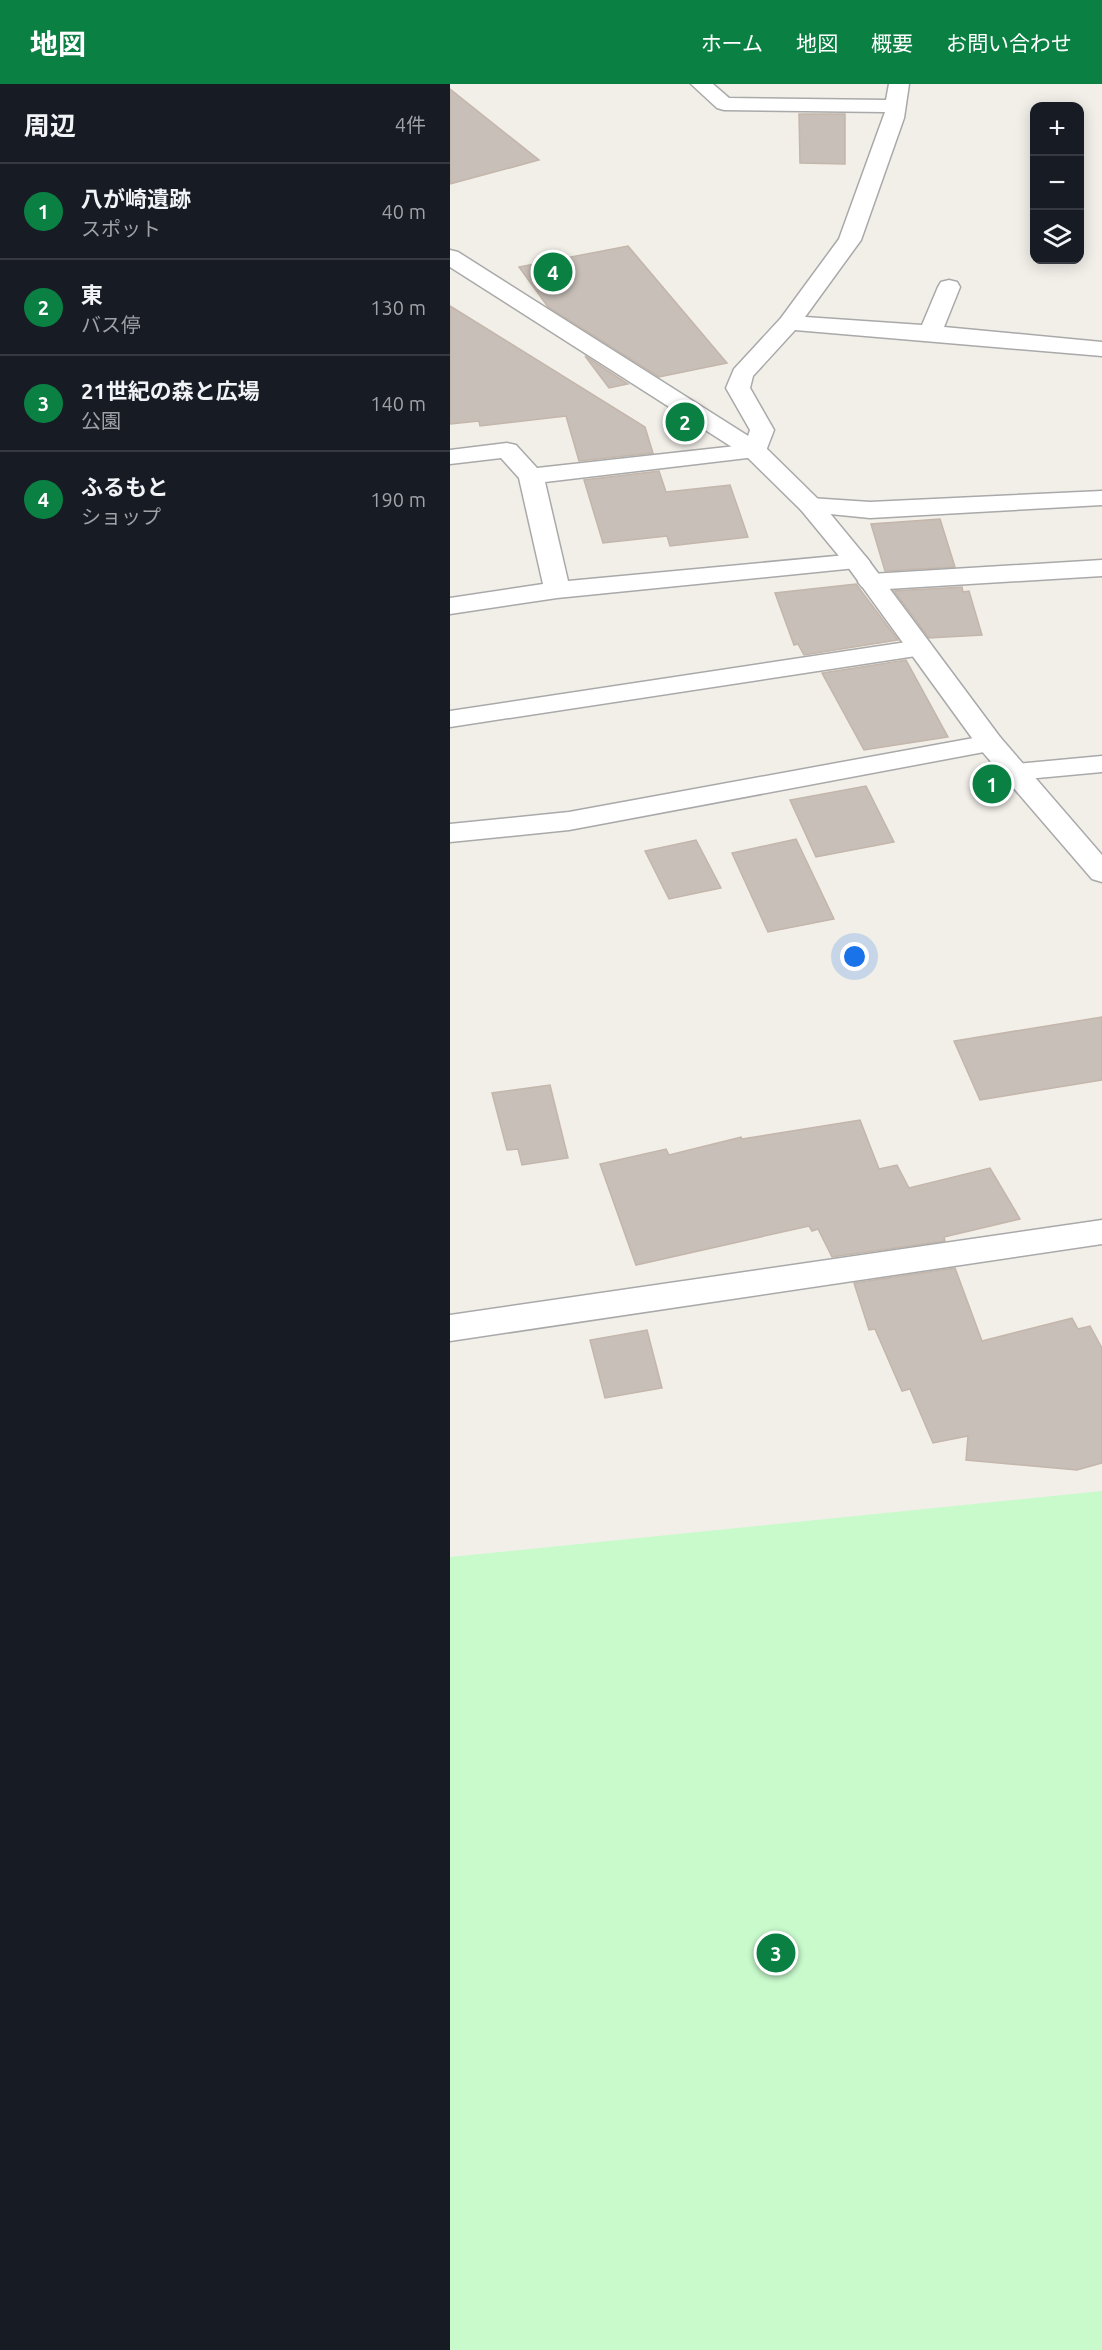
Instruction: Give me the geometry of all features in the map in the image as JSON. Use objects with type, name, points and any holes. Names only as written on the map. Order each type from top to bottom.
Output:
[{"type":"street","points":[[701,84],[724,104],[894,106]]},
{"type":"street","points":[[756,451],[762,430],[738,388],[742,374],[789,323],[850,240],[894,118],[899,84]]},
{"type":"street","points":[[450,257],[563,331],[756,451],[810,505],[864,572],[990,743],[1102,873]]},
{"type":"street","points":[[930,333],[949,287]]},
{"type":"street","points":[[789,323],[930,333],[1102,350]]},
{"type":"street","points":[[450,457],[507,450],[531,476],[556,590]]},
{"type":"street","points":[[531,476],[756,451]]},
{"type":"street","points":[[810,505],[870,510],[1102,498]]},
{"type":"street","points":[[450,606],[556,590],[864,572],[1102,568]]},
{"type":"street","points":[[450,719],[920,648]]},
{"type":"street","points":[[450,833],[569,821],[990,743]]},
{"type":"street","points":[[1016,772],[1102,764]]},
{"type":"street","points":[[450,1328],[1102,1232]]},
{"type":"green space","points":[[1102,1491],[1102,2350],[450,2350],[450,1557]]},
{"type":"building","points":[[450,89],[539,160],[450,184]]},
{"type":"building","points":[[799,114],[845,114],[845,164],[800,163]]},
{"type":"building","points":[[628,246],[727,363],[659,377],[548,307],[519,267]]},
{"type":"building","points":[[450,306],[645,427],[653,453],[579,461],[566,416],[480,426],[479,421],[450,424]]},
{"type":"building","points":[[585,356],[628,384],[609,388]]},
{"type":"building","points":[[659,471],[666,492],[730,485],[748,537],[670,546],[667,536],[603,543],[584,480]]},
{"type":"building","points":[[940,519],[955,567],[885,571],[871,524]]},
{"type":"building","points":[[856,584],[898,640],[804,655],[798,644],[794,645],[775,593]]},
{"type":"building","points":[[962,587],[963,592],[969,591],[982,635],[929,638],[894,591]]},
{"type":"building","points":[[906,660],[948,737],[864,750],[822,673]]},
{"type":"building","points":[[866,786],[894,842],[816,857],[790,800]]},
{"type":"building","points":[[796,839],[834,919],[768,932],[732,853]]},
{"type":"building","points":[[696,840],[721,888],[669,899],[645,851]]},
{"type":"building","points":[[1102,1017],[1102,1080],[980,1100],[954,1041]]},
{"type":"building","points":[[550,1085],[568,1158],[522,1165],[518,1149],[507,1150],[492,1093]]},
{"type":"building","points":[[860,1120],[879,1169],[897,1165],[909,1188],[990,1168],[1020,1219],[944,1237],[945,1241],[832,1257],[818,1229],[812,1231],[809,1226],[636,1265],[600,1164],[666,1149],[669,1155],[741,1137],[742,1139]]},
{"type":"building","points":[[955,1268],[982,1341],[1072,1318],[1078,1329],[1090,1326],[1102,1348],[1102,1463],[1077,1470],[966,1460],[968,1436],[933,1443],[910,1389],[902,1391],[875,1329],[869,1330],[854,1283]]},
{"type":"building","points":[[647,1330],[662,1388],[605,1398],[590,1340]]},
{"type":"place","name":"ふるもと","points":[[553,272]]},
{"type":"place","name":"東","points":[[685,422]]},
{"type":"place","name":"八が崎遺跡","points":[[992,784]]},
{"type":"place","name":"21世紀の森と広場","points":[[776,1953]]}]
